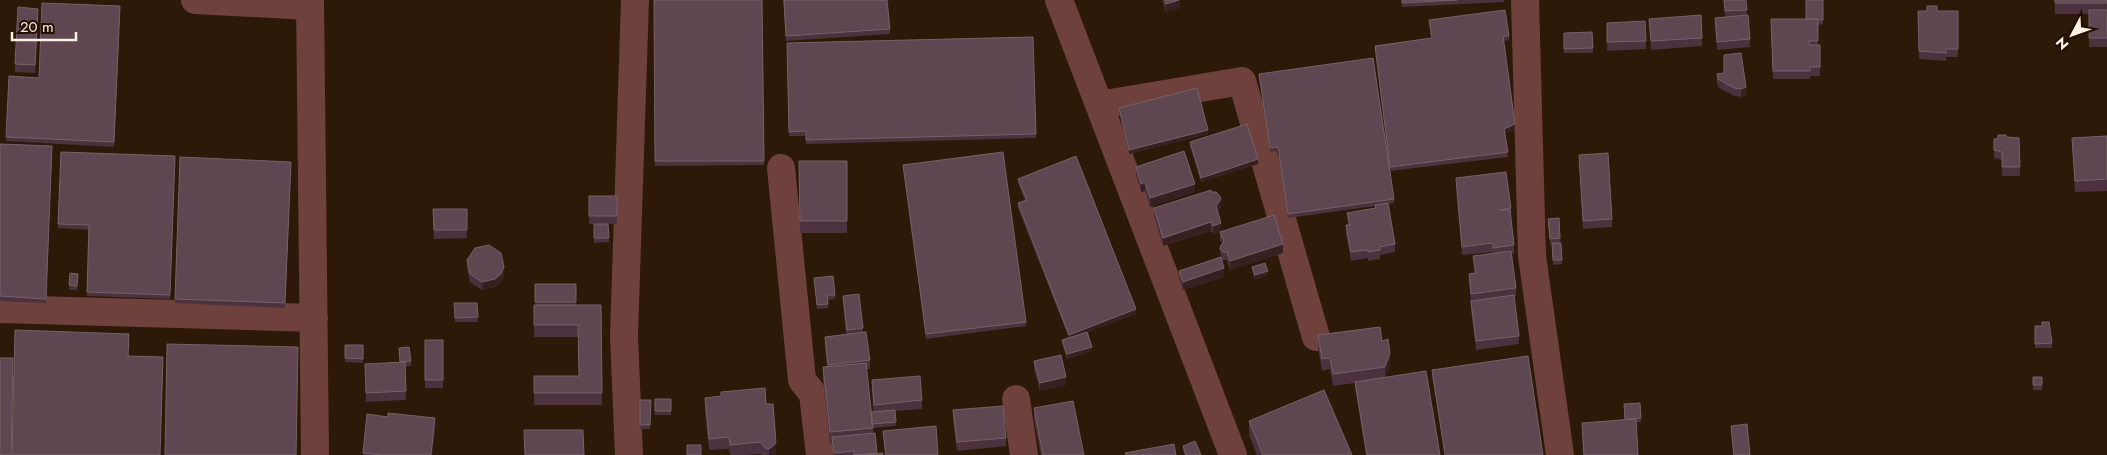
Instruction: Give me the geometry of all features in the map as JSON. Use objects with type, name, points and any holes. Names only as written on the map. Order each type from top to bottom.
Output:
[{"type":"street","points":[[195,0],[310,3],[315,455]]},
{"type":"street","points":[[629,455],[624,336],[635,0]]},
{"type":"street","points":[[1059,0],[1233,455]]},
{"type":"street","points":[[1525,0],[1532,256],[1560,455]]},
{"type":"street","points":[[1099,105],[1242,81],[1316,337]]},
{"type":"street","points":[[781,168],[802,380],[813,394],[820,455]]},
{"type":"street","points":[[0,309],[314,318]]},
{"type":"street","points":[[1016,399],[1024,455]]},
{"type":"building","points":[[654,0],[762,0],[764,161],[655,161]]},
{"type":"building","points":[[784,0],[887,0],[890,29],[786,36]]},
{"type":"building","points":[[1165,0],[1179,0],[1166,4]]},
{"type":"building","points":[[1402,0],[1457,0],[1402,3]]},
{"type":"building","points":[[1724,0],[1746,0],[1747,10],[1725,11]]},
{"type":"building","points":[[1806,0],[1823,0],[1823,20],[1806,19]]},
{"type":"building","points":[[2055,0],[2107,0],[2107,3],[2055,3]]},
{"type":"building","points":[[42,3],[120,6],[114,142],[6,137],[9,76],[39,78]]},
{"type":"building","points":[[1927,6],[1937,6],[1937,11],[1958,11],[1958,49],[1946,49],[1946,53],[1919,51],[1918,11],[1927,11]]},
{"type":"building","points":[[18,7],[38,9],[35,65],[15,64]]},
{"type":"building","points":[[1505,10],[1509,36],[1503,36],[1515,124],[1504,129],[1508,152],[1390,167],[1375,46],[1432,38],[1429,20]]},
{"type":"building","points":[[2089,10],[2107,10],[2107,38],[2089,38]]},
{"type":"building","points":[[1701,15],[1702,38],[1651,41],[1649,19]]},
{"type":"building","points":[[1748,15],[1750,39],[1717,42],[1715,18]]},
{"type":"building","points":[[1771,19],[1818,19],[1818,41],[1809,41],[1809,45],[1820,45],[1820,67],[1810,67],[1810,71],[1773,71]]},
{"type":"building","points":[[1645,21],[1646,41],[1607,42],[1607,23]]},
{"type":"building","points":[[1592,32],[1593,48],[1564,49],[1564,33]]},
{"type":"building","points":[[1033,37],[1036,134],[806,140],[806,131],[789,132],[787,43]]},
{"type":"building","points":[[1741,53],[1746,87],[1741,89],[1734,88],[1718,79],[1717,74],[1724,73],[1724,55]]},
{"type":"building","points":[[1373,58],[1394,199],[1288,214],[1278,147],[1270,148],[1259,74]]},
{"type":"building","points":[[1197,88],[1208,130],[1129,150],[1119,108]]},
{"type":"building","points":[[1247,124],[1258,159],[1201,178],[1190,142]]},
{"type":"building","points":[[1998,135],[2019,138],[2020,167],[2002,167],[2002,152],[1994,150],[1994,139],[1998,139]]},
{"type":"building","points":[[2107,136],[2107,179],[2075,181],[2072,138]]},
{"type":"building","points":[[0,144],[52,146],[46,299],[0,296]]},
{"type":"building","points":[[1184,151],[1195,184],[1150,198],[1145,182],[1141,184],[1136,167]]},
{"type":"building","points":[[61,152],[175,156],[170,295],[87,292],[89,225],[58,224]]},
{"type":"building","points":[[1003,152],[1026,322],[926,334],[903,165]]},
{"type":"building","points":[[1608,153],[1612,219],[1583,221],[1579,155]]},
{"type":"building","points":[[1076,156],[1136,309],[1069,335],[1018,203],[1027,200],[1018,179]]},
{"type":"building","points":[[180,157],[291,162],[285,303],[175,299]]},
{"type":"building","points":[[799,161],[847,161],[847,221],[800,221]]},
{"type":"building","points":[[1506,172],[1511,208],[1500,210],[1510,210],[1514,245],[1493,248],[1493,243],[1462,247],[1456,178]]},
{"type":"building","points":[[1211,190],[1211,192],[1216,192],[1221,199],[1216,206],[1221,223],[1213,226],[1211,222],[1163,238],[1154,208]]},
{"type":"building","points":[[589,196],[617,196],[617,216],[589,216]]},
{"type":"building","points":[[1388,203],[1395,244],[1380,247],[1380,250],[1351,252],[1346,225],[1350,225],[1347,213],[1376,208],[1375,205]]},
{"type":"building","points":[[433,209],[467,209],[467,230],[434,230]]},
{"type":"building","points":[[1274,215],[1283,244],[1230,261],[1227,252],[1223,252],[1220,249],[1224,242],[1220,232]]},
{"type":"building","points":[[1559,218],[1560,238],[1550,239],[1548,219]]},
{"type":"building","points":[[594,224],[608,224],[609,238],[594,238]]},
{"type":"building","points":[[1552,243],[1561,243],[1562,260],[1553,260]]},
{"type":"building","points":[[489,245],[501,253],[504,267],[501,274],[495,279],[482,282],[470,274],[467,260],[475,248]]},
{"type":"building","points":[[1511,251],[1516,288],[1471,294],[1469,274],[1476,273],[1473,256]]},
{"type":"building","points":[[1221,257],[1224,268],[1183,282],[1179,271]]},
{"type":"building","points":[[1265,263],[1268,271],[1255,275],[1252,267]]},
{"type":"building","points":[[70,273],[78,274],[77,286],[69,285]]},
{"type":"building","points":[[833,276],[835,295],[827,295],[828,304],[817,305],[814,278]]},
{"type":"building","points":[[535,284],[576,284],[576,302],[535,302]]},
{"type":"building","points":[[859,294],[863,328],[847,330],[843,296]]},
{"type":"building","points":[[1514,295],[1519,336],[1476,341],[1471,301]]},
{"type":"building","points":[[454,303],[477,303],[478,317],[455,318]]},
{"type":"building","points":[[534,305],[601,305],[602,393],[534,393],[534,376],[579,376],[578,325],[534,325]]},
{"type":"building","points":[[2042,322],[2049,322],[2052,343],[2035,344],[2035,326],[2042,326]]},
{"type":"building","points":[[1380,327],[1382,341],[1388,339],[1390,353],[1385,367],[1333,374],[1330,358],[1322,359],[1318,335]]},
{"type":"building","points":[[15,330],[129,334],[128,356],[163,357],[160,455],[12,455]]},
{"type":"building","points":[[866,332],[870,360],[828,365],[825,337]]},
{"type":"building","points":[[1087,332],[1092,347],[1067,354],[1062,340]]},
{"type":"building","points":[[425,340],[443,340],[443,380],[425,380]]},
{"type":"building","points":[[167,344],[298,347],[296,455],[165,455]]},
{"type":"building","points":[[345,345],[363,345],[363,359],[345,358]]},
{"type":"building","points":[[409,347],[411,361],[400,362],[399,348]]},
{"type":"building","points":[[1061,355],[1066,377],[1040,383],[1034,361]]},
{"type":"building","points":[[1528,356],[1543,455],[1445,455],[1432,370]]},
{"type":"building","points":[[0,358],[13,358],[11,455],[0,455]]},
{"type":"building","points":[[405,362],[406,391],[366,393],[365,364]]},
{"type":"building","points":[[866,363],[873,428],[830,432],[823,367]]},
{"type":"building","points":[[1426,371],[1440,455],[1367,455],[1355,382]]},
{"type":"building","points":[[920,376],[922,400],[874,405],[872,380]]},
{"type":"building","points":[[2033,377],[2042,377],[2042,385],[2033,385]]},
{"type":"building","points":[[765,388],[766,404],[773,404],[776,443],[769,449],[765,448],[761,442],[730,445],[729,437],[709,439],[705,398],[721,396],[721,392]]},
{"type":"building","points":[[1324,390],[1352,455],[1263,455],[1249,421]]},
{"type":"building","points":[[655,399],[671,399],[671,411],[655,411]]},
{"type":"building","points":[[640,400],[651,400],[650,425],[640,425]]},
{"type":"building","points":[[1073,401],[1084,455],[1043,455],[1034,408]]},
{"type":"building","points":[[1640,403],[1641,418],[1625,419],[1624,404]]},
{"type":"building","points":[[1003,406],[1006,438],[957,442],[953,410]]},
{"type":"building","points":[[895,410],[896,422],[872,424],[871,412]]},
{"type":"building","points":[[388,413],[435,418],[431,455],[363,453],[367,414],[388,417]]},
{"type":"building","points":[[1636,419],[1638,455],[1584,455],[1582,423]]},
{"type":"building","points":[[1747,424],[1750,455],[1734,455],[1731,426]]},
{"type":"building","points":[[936,426],[938,455],[886,455],[883,431]]},
{"type":"building","points":[[524,430],[583,430],[584,455],[525,455]]},
{"type":"building","points":[[875,433],[877,453],[854,455],[854,451],[834,453],[832,437]]},
{"type":"building","points":[[1195,441],[1201,455],[1186,455],[1183,446]]},
{"type":"building","points":[[1174,444],[1176,455],[1126,455],[1125,453]]},
{"type":"building","points":[[687,445],[701,445],[701,455],[687,455]]},
{"type":"building","points":[[883,453],[883,455],[860,455]]}]
